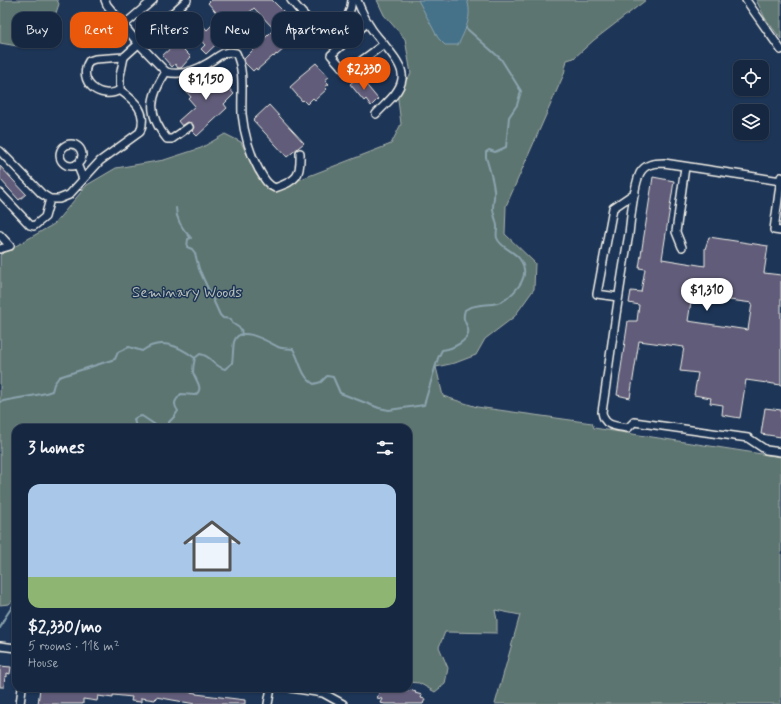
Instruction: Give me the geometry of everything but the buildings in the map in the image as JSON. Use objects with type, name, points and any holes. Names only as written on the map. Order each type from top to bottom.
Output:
[{"type":"street","points":[[105,0],[113,12]]},
{"type":"street","points":[[128,22],[153,0]]},
{"type":"street","points":[[173,12],[187,0]]},
{"type":"street","points":[[291,0],[313,25],[321,29],[330,30],[337,28],[344,23],[352,0]]},
{"type":"street","points":[[357,0],[368,22],[402,71],[400,86],[376,114]]},
{"type":"street","points":[[746,0],[781,50]]},
{"type":"street","points":[[368,22],[331,55],[346,72],[384,44]]},
{"type":"street","points":[[128,31],[136,41]]},
{"type":"street","points":[[120,90],[120,76],[124,58],[136,45]]},
{"type":"street","points":[[143,48],[166,72],[176,75],[186,73],[208,63],[223,52],[229,51],[236,53],[239,59],[241,73],[244,128],[256,164],[269,185],[275,188],[295,180],[300,167],[300,153]]},
{"type":"street","points":[[120,90],[107,94],[98,91],[86,79],[84,72],[90,61],[95,59],[124,58]]},
{"type":"street","points":[[166,72],[158,85],[153,98],[154,114],[158,128],[167,140],[172,139],[189,127]]},
{"type":"street","points":[[0,151],[42,194],[50,199],[58,199],[69,195],[100,161],[140,132],[143,124],[141,110],[132,98],[120,90]]},
{"type":"street","points":[[781,231],[774,230],[781,180],[664,163],[649,165],[644,168],[640,174],[618,297],[602,412],[602,418],[610,425],[628,428],[634,422],[748,438],[766,450],[781,452]]},
{"type":"street","points":[[77,164],[83,179]]},
{"type":"street","points":[[682,247],[676,232],[686,167]]},
{"type":"street","points":[[0,193],[30,225],[34,226],[45,217],[50,199]]},
{"type":"street","points":[[618,297],[597,294],[598,287],[613,208],[636,194]]},
{"type":"street","points":[[0,235],[10,246],[0,249]]},
{"type":"street","points":[[0,646],[12,648]]},
{"type":"street","points":[[20,704],[22,692]]},
{"type":"street","points":[[268,704],[270,692]]},
{"type":"street","points":[[323,692],[342,704]]},
{"type":"green space","points":[[0,0],[57,0],[59,4],[56,12],[12,12],[12,45],[0,43]]},
{"type":"green space","name":"Seminary Woods","points":[[377,0],[646,0],[594,40],[574,58],[567,60],[564,74],[506,206],[505,234],[535,263],[534,289],[514,317],[485,339],[476,355],[455,363],[436,367],[443,396],[477,407],[592,423],[594,428],[781,457],[781,704],[495,704],[520,615],[495,610],[497,633],[445,632],[439,647],[448,668],[445,684],[435,692],[419,683],[412,682],[412,424],[12,424],[12,601],[9,604],[0,605],[0,255],[54,224],[87,185],[116,168],[164,160],[201,148],[225,134],[241,142],[258,177],[283,186],[391,144],[401,124],[397,92],[411,74],[405,39],[384,15]]},
{"type":"green space","points":[[756,0],[781,0],[781,39],[765,18]]},
{"type":"water","points":[[418,0],[467,0],[469,6],[469,18],[466,29],[458,45],[445,45],[438,38]]},
{"type":"waterway","points":[[169,424],[169,422],[178,411],[175,406],[175,402],[181,394],[195,395],[198,393],[199,387],[193,372],[195,358],[200,354],[207,356],[218,366],[225,369],[232,363],[234,342],[237,337],[242,334],[255,336],[280,348],[293,349],[303,373],[314,384],[321,382],[327,376],[333,377],[340,393],[379,408],[389,410],[424,405],[438,358],[442,350],[460,344],[468,333],[464,318],[465,310],[470,307],[502,302],[519,286],[524,273],[522,263],[519,258],[503,246],[497,238],[497,224],[493,208],[494,194],[492,178],[486,152],[489,150],[495,152],[506,147],[509,117],[517,105],[521,91],[501,59],[466,28]]},
{"type":"waterway","points":[[176,208],[180,224],[191,238],[188,239],[187,247],[192,249],[195,253],[199,269],[220,315],[223,318],[231,319],[232,323],[241,329],[242,335]]},
{"type":"waterway","points":[[0,402],[39,395],[52,391],[54,384],[59,377],[115,359],[118,352],[129,347],[142,351],[156,344],[169,345],[176,347],[195,358]]},
{"type":"waterway","points":[[135,424],[134,419],[142,416],[154,424]]},
{"type":"waterway","points":[[0,628],[12,607]]}]
